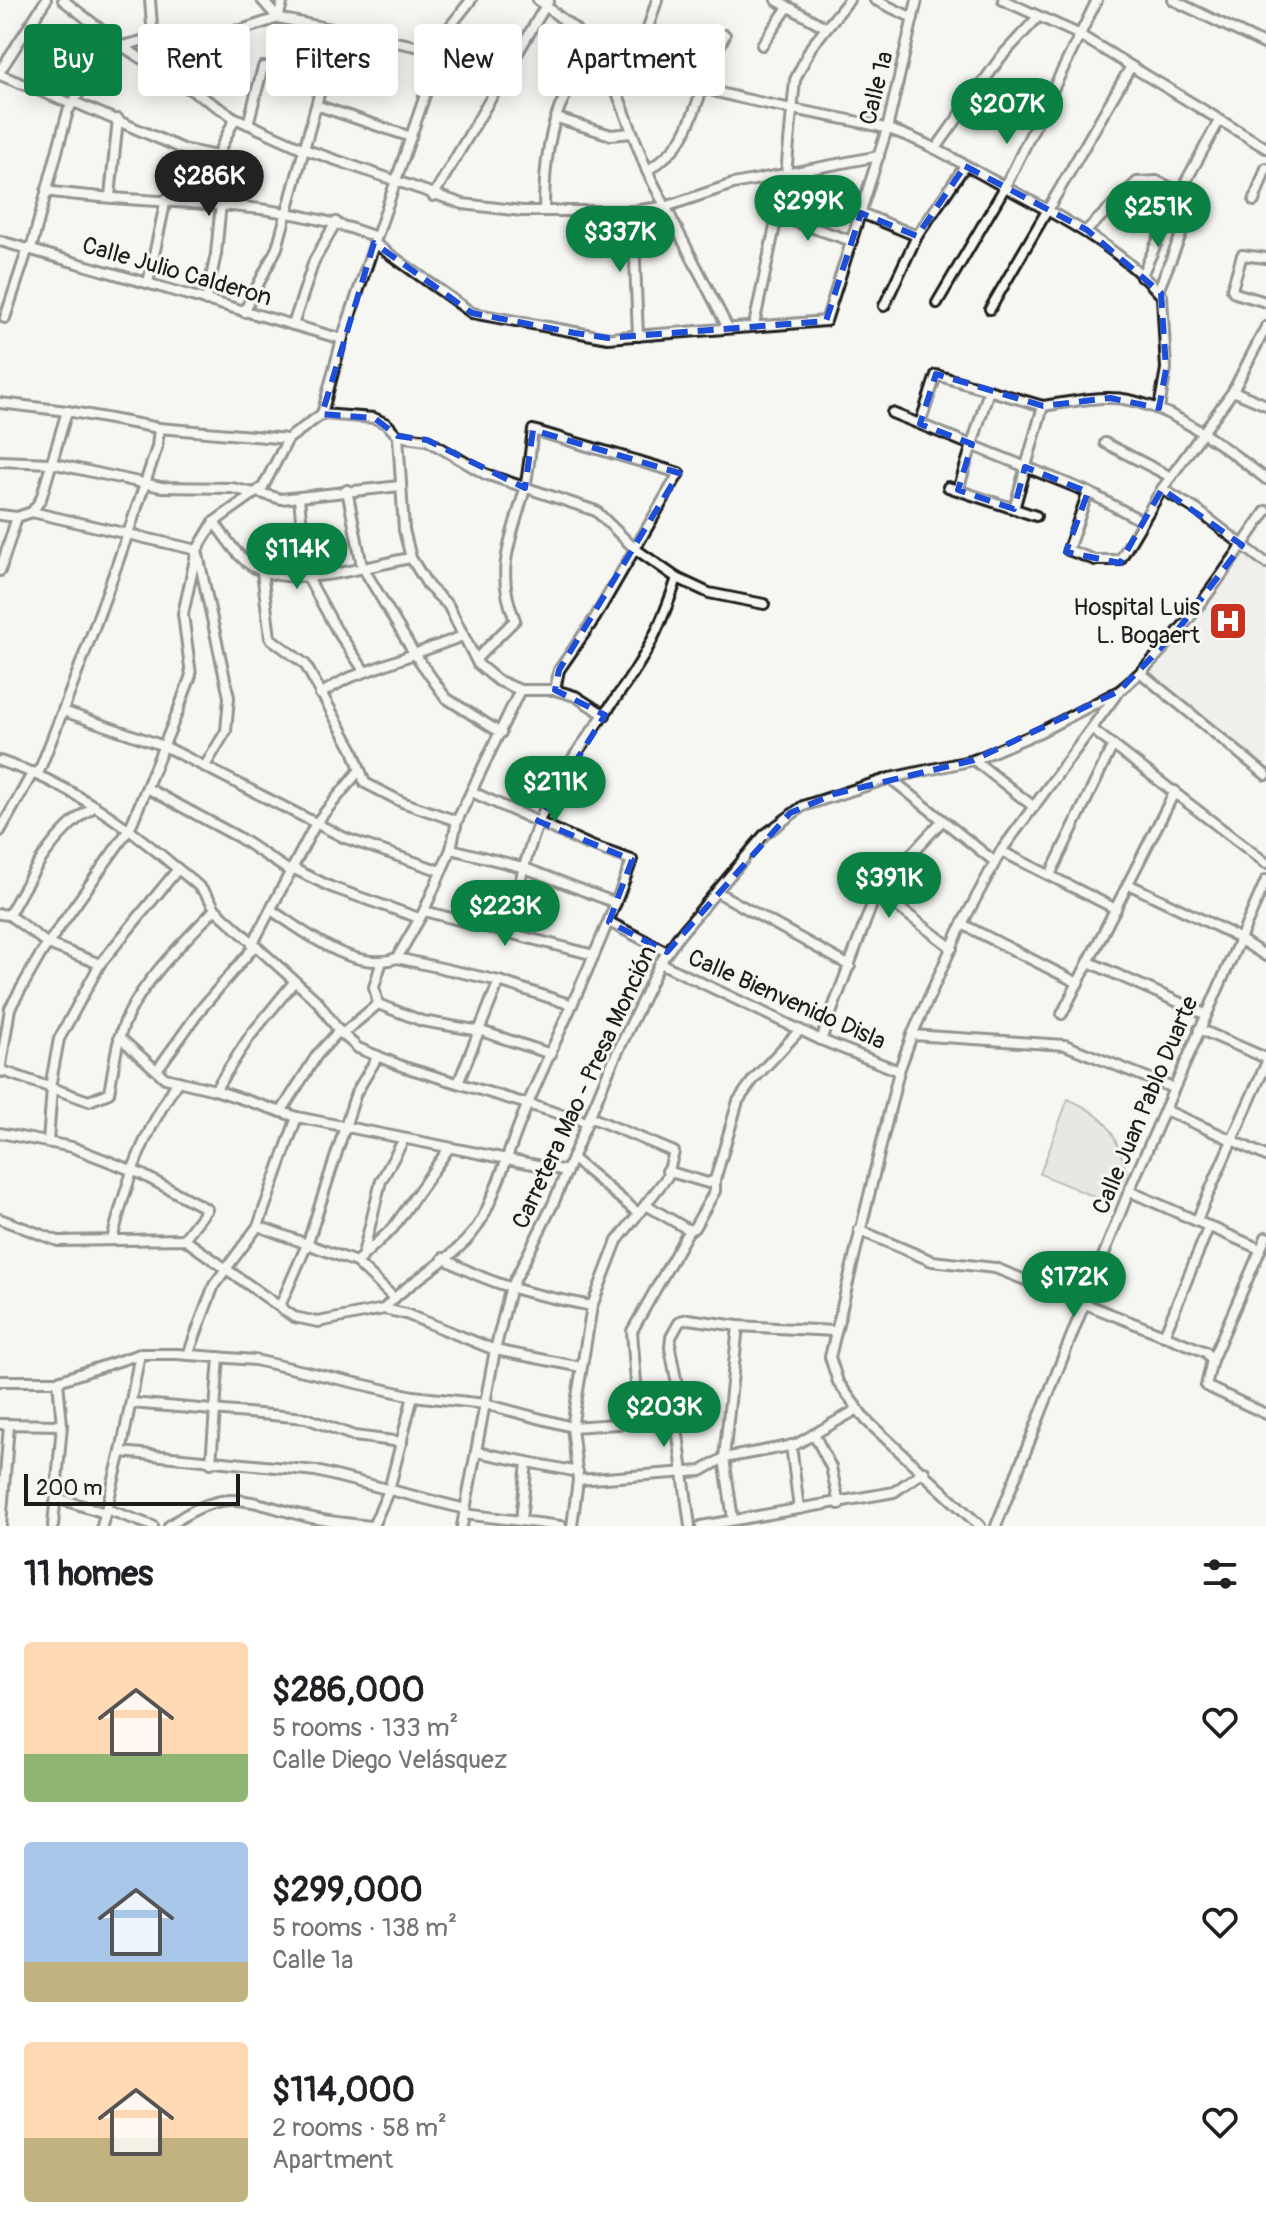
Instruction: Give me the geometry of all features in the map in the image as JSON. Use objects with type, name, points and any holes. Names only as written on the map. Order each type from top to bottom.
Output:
[{"type":"street","points":[[46,0],[0,73],[118,119],[183,149],[217,156],[235,118]]},
{"type":"street","points":[[63,0],[94,24]]},
{"type":"street","points":[[150,0],[152,24]]},
{"type":"street","points":[[262,0],[278,18]]},
{"type":"street","points":[[278,18],[283,0]]},
{"type":"street","points":[[452,24],[471,0]]},
{"type":"street","points":[[650,24],[657,0]]},
{"type":"street","points":[[776,0],[825,27]]},
{"type":"street","points":[[46,191],[287,210],[336,222],[375,240],[472,313],[608,338],[754,325],[786,174],[790,107],[800,67],[825,27],[849,0]]},
{"type":"street","points":[[875,0],[913,18]]},
{"type":"street","name":"Calle 1ª","points":[[754,325],[826,321],[887,129],[917,0]]},
{"type":"street","points":[[1003,0],[1078,34],[1266,148]]},
{"type":"street","points":[[937,303],[1005,187],[1097,0]]},
{"type":"street","points":[[1173,0],[1266,45]]},
{"type":"street","points":[[433,196],[544,1],[569,24]]},
{"type":"street","points":[[762,45],[788,7]]},
{"type":"street","points":[[937,147],[1001,57],[1038,17]]},
{"type":"street","points":[[250,27],[278,18],[310,24]]},
{"type":"street","points":[[122,46],[138,42]]},
{"type":"street","points":[[122,46],[235,118],[304,149],[433,196],[493,209],[633,211],[668,206],[733,184],[879,156]]},
{"type":"street","points":[[248,124],[263,67],[266,67]]},
{"type":"street","points":[[990,309],[1130,68]]},
{"type":"street","points":[[725,91],[887,129],[937,147],[965,166],[1087,230],[1158,291],[1163,299],[1166,369],[1159,408]]},
{"type":"street","points":[[5,318],[29,249],[59,138],[78,96]]},
{"type":"street","points":[[244,312],[277,248],[321,96]]},
{"type":"street","points":[[215,909],[161,969],[129,1012],[119,1037],[109,1093],[89,1101],[0,1071],[10,1008],[48,944],[130,828],[191,675],[183,614],[197,550],[214,522],[263,487],[288,439],[322,414],[342,339],[425,96]]},
{"type":"street","points":[[544,211],[544,184],[557,118],[566,96]]},
{"type":"street","points":[[618,96],[647,171],[668,206],[728,328]]},
{"type":"street","points":[[647,171],[673,154],[686,133],[699,96]]},
{"type":"street","points":[[319,106],[411,137]]},
{"type":"street","points":[[557,118],[611,135],[632,133]]},
{"type":"street","points":[[110,196],[118,119]]},
{"type":"street","points":[[1141,277],[1180,192],[1219,121]]},
{"type":"street","points":[[884,306],[917,236],[965,166]]},
{"type":"street","points":[[1254,201],[1266,168]]},
{"type":"street","points":[[1087,230],[1137,182],[1157,181],[1180,192]]},
{"type":"street","points":[[148,283],[166,199]]},
{"type":"street","points":[[206,301],[216,254],[221,203]]},
{"type":"street","points":[[633,211],[638,336]]},
{"type":"street","points":[[1158,291],[1187,220],[1172,211]]},
{"type":"street","points":[[861,213],[917,236]]},
{"type":"street","points":[[775,215],[852,241]]},
{"type":"street","points":[[293,325],[314,261],[336,222]]},
{"type":"street","name":"Calle Julio Calderon","points":[[0,241],[342,339]]},
{"type":"street","points":[[1266,258],[1242,255],[1232,289],[1235,293],[1266,302]]},
{"type":"street","points":[[1088,492],[1068,550],[1103,562],[1122,558],[1162,489],[1233,391],[1265,331]]},
{"type":"street","points":[[920,424],[936,375],[1043,406],[1110,398],[1159,408],[1191,429],[1203,432],[1266,479]]},
{"type":"street","points":[[958,490],[989,390]]},
{"type":"street","points":[[1233,391],[1266,405]]},
{"type":"street","points":[[0,403],[67,411],[159,428],[288,439]]},
{"type":"street","points":[[1014,509],[1043,406]]},
{"type":"street","points":[[32,512],[41,499],[67,411]]},
{"type":"street","points":[[892,413],[1088,492],[1142,521]]},
{"type":"street","points":[[322,414],[374,418],[387,424],[398,436],[427,440],[485,474],[596,511],[634,548],[677,578],[709,593],[764,604]]},
{"type":"street","points":[[0,831],[35,773],[63,711],[81,657],[103,609],[110,577],[145,483],[159,428]]},
{"type":"street","points":[[476,659],[515,620],[503,594],[505,557],[525,488],[533,430],[679,473],[595,618],[559,670],[555,690]]},
{"type":"street","points":[[398,436],[400,486],[411,558],[429,587],[448,605],[476,659],[497,680],[520,690],[555,690],[575,696],[605,715]]},
{"type":"street","points":[[1105,443],[1171,477]]},
{"type":"street","points":[[0,461],[51,463],[161,487],[232,488],[281,499],[400,486]]},
{"type":"street","points":[[948,487],[1036,516]]},
{"type":"street","points":[[1162,489],[1197,510],[1266,563]]},
{"type":"street","points":[[347,490],[362,566],[414,653],[446,698],[501,733]]},
{"type":"street","points":[[299,498],[307,576],[365,672]]},
{"type":"street","points":[[980,1526],[858,1409],[832,1370],[830,1357],[834,1331],[899,1071],[962,924],[1001,851],[1119,691],[1141,673],[1266,511]]},
{"type":"street","points":[[0,515],[17,517],[32,512],[197,550]]},
{"type":"street","points":[[0,571],[17,517]]},
{"type":"street","points":[[214,522],[242,558],[262,571],[307,576],[411,558]]},
{"type":"street","points":[[197,550],[229,697],[226,731],[205,766]]},
{"type":"street","points":[[262,571],[270,638],[305,664],[353,750],[358,772],[365,783],[402,802],[457,821]]},
{"type":"street","points":[[506,932],[522,867],[538,821],[554,790],[641,661],[663,618],[677,578]]},
{"type":"street","points":[[320,694],[365,672],[463,636]]},
{"type":"street","points":[[1141,673],[1266,775]]},
{"type":"street","points":[[397,958],[422,914],[451,849],[457,821],[520,690]]},
{"type":"street","name":"Carretera Mao - Presa Monción","points":[[462,1526],[495,1350],[510,1290],[667,952],[764,835],[790,813],[834,794],[974,760],[1040,732],[1119,691]]},
{"type":"street","points":[[63,711],[164,746],[345,838],[441,871]]},
{"type":"street","points":[[1093,730],[1266,863]]},
{"type":"street","points":[[1050,875],[1113,745]]},
{"type":"street","points":[[974,760],[1034,807]]},
{"type":"street","points":[[0,761],[35,773],[130,828],[208,893],[215,909],[318,1002],[340,1033],[358,1048],[588,1120],[674,1152],[667,1177],[611,1253],[592,1306],[572,1427],[578,1476],[572,1526]]},
{"type":"street","points":[[157,1070],[201,1009],[253,946],[316,823],[358,772]]},
{"type":"street","points":[[890,778],[995,862]]},
{"type":"street","points":[[147,788],[292,870],[331,887],[422,914],[594,955]]},
{"type":"street","points":[[1062,1014],[1175,791]]},
{"type":"street","points":[[384,1309],[463,1244],[482,1219],[504,1158],[609,922],[632,860],[589,845],[472,792]]},
{"type":"street","points":[[95,806],[73,820],[41,856],[5,914],[48,944],[100,964]]},
{"type":"street","points":[[821,1040],[877,891],[942,821]]},
{"type":"street","points":[[451,849],[522,867],[616,903]]},
{"type":"street","points":[[1001,851],[1116,909]]},
{"type":"street","points":[[849,864],[877,891],[952,948]]},
{"type":"street","points":[[48,1142],[51,1088],[59,1039],[100,964],[178,869]]},
{"type":"street","name":"Calle Juan Pablo Duarte","points":[[996,1526],[1129,1191],[1266,880]]},
{"type":"street","points":[[1128,884],[1266,956]]},
{"type":"street","points":[[717,892],[850,966]]},
{"type":"street","points":[[271,910],[331,948],[381,964],[397,958],[499,981],[572,1005]]},
{"type":"street","points":[[609,922],[667,952]]},
{"type":"street","points":[[962,924],[1078,983]]},
{"type":"street","points":[[1089,962],[1205,1014]]},
{"type":"street","name":"Calle Bienvenido Disla","points":[[660,963],[821,1040],[899,1071]]},
{"type":"street","points":[[378,1004],[374,987],[381,964]]},
{"type":"street","points":[[459,1081],[499,981]]},
{"type":"street","points":[[215,1090],[250,1036],[294,982]]},
{"type":"street","points":[[378,1004],[422,1021],[481,1031],[551,1054]]},
{"type":"street","points":[[281,1112],[317,1055],[378,1004]]},
{"type":"street","points":[[1199,1029],[1266,1058]]},
{"type":"street","points":[[639,1421],[632,1331],[689,1230],[694,1228],[715,1191],[715,1180],[738,1101],[800,1030]]},
{"type":"street","points":[[912,1035],[1065,1045],[1173,1088]]},
{"type":"street","points":[[119,1037],[165,1078],[215,1090],[297,1117],[567,1171]]},
{"type":"street","points":[[280,1306],[308,1242],[356,1093],[378,1056]]},
{"type":"street","points":[[1197,1220],[1266,1064]]},
{"type":"street","points":[[112,1240],[130,1169],[151,1123],[178,1081]]},
{"type":"street","points":[[1165,1110],[1266,1156]]},
{"type":"street","points":[[188,1355],[214,1285],[225,1266],[258,1226],[297,1117]]},
{"type":"street","points":[[0,1133],[72,1147],[130,1169],[207,1209],[184,1239]]},
{"type":"street","points":[[359,1260],[381,1181],[404,1139]]},
{"type":"street","points":[[359,1260],[393,1228],[449,1148]]},
{"type":"street","points":[[572,1158],[638,1213]]},
{"type":"street","points":[[667,1171],[708,1183],[715,1180]]},
{"type":"street","points":[[1129,1191],[1260,1249]]},
{"type":"street","points":[[646,1205],[689,1230]]},
{"type":"street","points":[[0,1219],[58,1241],[184,1239],[294,1317],[318,1322],[384,1309],[406,1314],[495,1350],[581,1367]]},
{"type":"street","points":[[258,1226],[359,1260],[394,1298]]},
{"type":"street","points":[[1164,1336],[1209,1226]]},
{"type":"street","points":[[859,1230],[932,1261],[995,1268],[1206,1352],[1212,1360]]},
{"type":"street","points":[[1265,1412],[1206,1386],[1212,1360],[1266,1237]]},
{"type":"street","points":[[443,1258],[479,1279],[510,1290],[592,1306]]},
{"type":"street","points":[[690,1526],[676,1420],[679,1395],[670,1342],[680,1321],[688,1319],[738,1326],[834,1331]]},
{"type":"street","points":[[733,1519],[724,1458],[738,1326]]},
{"type":"street","points":[[0,1381],[58,1381],[140,1354],[188,1355],[255,1360],[413,1396],[485,1404],[572,1427],[676,1420]]},
{"type":"street","points":[[102,1526],[121,1452],[140,1354]]},
{"type":"street","points":[[211,1463],[219,1357]]},
{"type":"street","points":[[53,1526],[62,1425],[58,1381]]},
{"type":"street","points":[[169,1526],[214,1501],[239,1498],[274,1505],[309,1517],[371,1526],[389,1490],[413,1396]]},
{"type":"street","points":[[131,1403],[306,1418],[354,1436],[402,1442]]},
{"type":"street","points":[[477,1452],[578,1476],[683,1475],[701,1471],[724,1458],[791,1445],[858,1409]]},
{"type":"street","points":[[1,1526],[4,1425],[62,1425]]},
{"type":"street","points":[[814,1434],[831,1467],[839,1504]]},
{"type":"street","points":[[791,1445],[799,1509]]},
{"type":"street","points":[[121,1452],[316,1471],[465,1512],[561,1526]]},
{"type":"street","points":[[521,1520],[527,1462]]},
{"type":"street","points":[[701,1526],[894,1492],[924,1471]]},
{"type":"street","points":[[57,1498],[153,1526]]},
{"type":"highlighted area","points":[[965,166],[1087,230],[1161,293],[1166,369],[1159,408],[1110,398],[1043,406],[936,374],[920,424],[972,444],[958,490],[1014,509],[1025,467],[1088,492],[1066,552],[1120,563],[1162,489],[1242,545],[1176,632],[1119,691],[974,760],[834,794],[790,813],[667,952],[609,922],[632,860],[538,821],[605,715],[555,690],[559,670],[679,473],[533,430],[525,488],[427,440],[398,436],[374,418],[322,414],[374,243],[472,313],[575,333],[608,338],[826,321],[861,213],[917,236]]},
{"type":"shaded area","name":"Hospital Luis L. Bogaert","points":[[1242,553],[1266,571],[1266,765],[1150,671]]},
{"type":"shaded area","points":[[1068,1099],[1101,1119],[1118,1146],[1127,1173],[1111,1204],[1040,1174]]},
{"type":"place","name":"Hospital Luis L. Bogaert","points":[[1228,621]]}]
